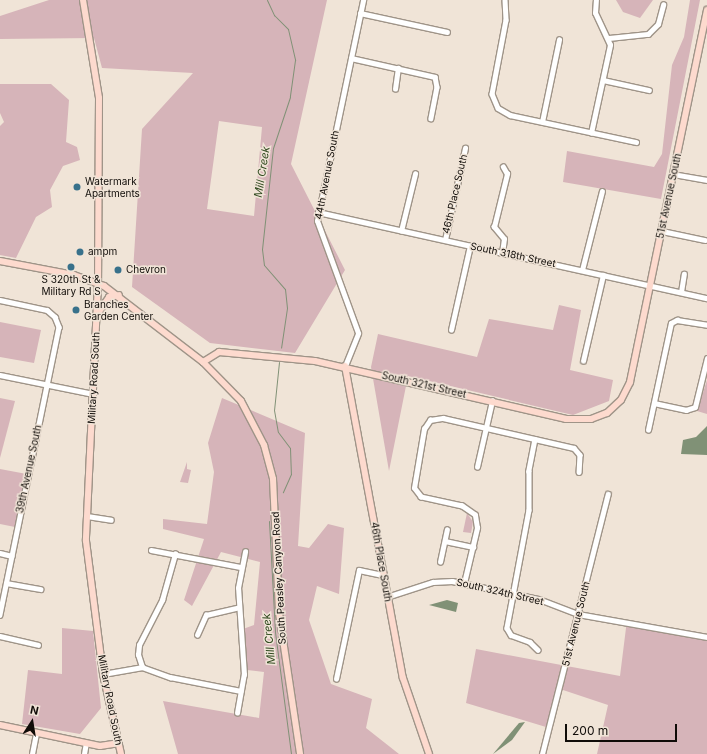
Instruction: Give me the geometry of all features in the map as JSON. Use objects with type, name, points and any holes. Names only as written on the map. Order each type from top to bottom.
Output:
[{"type":"main road","name":"Military Road South","points":[[83,0],[99,84],[98,283],[87,516],[103,674],[121,754]]},
{"type":"main road","name":"51st Avenue South","points":[[630,382],[707,10]]},
{"type":"main road","name":"South Peasley Canyon Road","points":[[0,261],[98,283],[119,295],[203,362],[241,401],[264,445],[272,472],[279,613],[300,754]]},
{"type":"main road","points":[[97,316],[105,300],[119,295]]},
{"type":"main road","name":"South 321st Street","points":[[203,362],[219,352],[345,366],[566,419],[591,418],[615,407],[630,382]]},
{"type":"main road","name":"46th Place South","points":[[345,366],[403,679],[429,754]]},
{"type":"main road","points":[[0,725],[36,734],[86,743],[107,746],[118,743]]},
{"type":"street","name":"44th Avenue South","points":[[345,366],[358,333],[319,230],[318,212],[363,0]]},
{"type":"street","points":[[505,0],[506,20],[493,87],[495,105],[505,114],[636,142]]},
{"type":"street","points":[[591,132],[603,80],[609,38],[597,20],[596,0]]},
{"type":"street","points":[[609,38],[648,34],[658,24],[663,5]]},
{"type":"street","points":[[360,13],[447,32]]},
{"type":"street","points":[[542,122],[559,40]]},
{"type":"street","points":[[351,58],[398,68],[436,79],[431,118]]},
{"type":"street","points":[[395,89],[398,68]]},
{"type":"street","points":[[603,80],[649,90]]},
{"type":"street","name":"46th Place South","points":[[444,240],[465,148]]},
{"type":"street","points":[[502,253],[504,239],[494,227],[507,174],[503,166]]},
{"type":"street","points":[[402,231],[415,174]]},
{"type":"street","points":[[673,174],[707,180]]},
{"type":"street","points":[[582,270],[602,191]]},
{"type":"street","name":"South 318th Street","points":[[318,212],[707,298]]},
{"type":"street","points":[[662,231],[705,240]]},
{"type":"street","points":[[451,330],[470,246]]},
{"type":"street","points":[[681,292],[684,274]]},
{"type":"street","points":[[583,361],[603,275]]},
{"type":"street","name":"39th Avenue South","points":[[0,300],[47,310],[58,324],[0,615]]},
{"type":"street","points":[[648,430],[673,321],[707,325]]},
{"type":"street","points":[[654,403],[692,409],[707,358]]},
{"type":"street","points":[[0,375],[93,394]]},
{"type":"street","points":[[477,467],[492,401]]},
{"type":"street","points":[[464,583],[478,522],[474,513],[462,506],[421,497],[415,491],[413,483],[424,429],[430,420],[443,418],[574,448],[580,456],[580,472]]},
{"type":"street","points":[[535,439],[529,471],[529,510],[507,632],[530,642],[538,650]]},
{"type":"street","name":"51st Avenue South","points":[[542,754],[608,494]]},
{"type":"street","points":[[87,516],[111,520]]},
{"type":"street","points":[[440,562],[447,530]]},
{"type":"street","points":[[445,541],[472,547]]},
{"type":"street","points":[[151,550],[242,567]]},
{"type":"street","points":[[237,713],[242,691],[243,655],[237,608],[245,552]]},
{"type":"street","points":[[0,553],[12,556]]},
{"type":"street","points":[[142,667],[138,655],[139,645],[164,595],[175,554]]},
{"type":"street","points":[[336,679],[359,570],[383,575]]},
{"type":"street","name":"South 324th Street","points":[[387,597],[440,581],[464,583],[514,594],[578,614],[707,637]]},
{"type":"street","points":[[6,583],[40,589]]},
{"type":"street","points":[[197,635],[206,615],[237,608]]},
{"type":"street","points":[[0,636],[38,645]]},
{"type":"street","points":[[103,674],[142,667],[170,677],[242,691]]},
{"type":"street","points":[[32,754],[36,734]]},
{"type":"street","points":[[84,754],[86,743]]},
{"type":"shaded area","points":[[49,0],[327,0],[291,164],[345,270],[295,353],[210,343],[132,287],[142,129],[193,73],[102,68],[94,38],[0,39],[0,16]],"holes":[[[219,121],[262,127],[254,216],[207,209]]]},
{"type":"shaded area","points":[[616,0],[653,0],[640,18],[623,12]]},
{"type":"shaded area","points":[[690,0],[700,0],[661,199],[563,182],[567,151],[654,167],[662,154],[672,65],[684,37]]},
{"type":"shaded area","points":[[0,84],[51,84],[69,100],[66,142],[77,147],[80,160],[63,166],[50,190],[52,207],[36,217],[16,258],[0,255],[0,126],[4,122],[0,113]]},
{"type":"shaded area","points":[[559,305],[581,310],[570,370],[613,380],[609,401],[573,415],[408,376],[389,471],[371,367],[378,334],[477,357],[489,319],[553,330]]},
{"type":"shaded area","points":[[0,322],[41,330],[34,363],[0,357]]},
{"type":"shaded area","points":[[707,380],[707,414],[697,411]]},
{"type":"shaded area","points":[[0,398],[15,401],[0,458]]},
{"type":"shaded area","points":[[222,398],[305,433],[298,546],[309,548],[328,524],[344,528],[339,594],[317,586],[309,620],[331,684],[372,699],[366,728],[399,754],[178,754],[163,701],[259,718],[264,672],[247,670],[243,629],[254,625],[260,562],[221,552],[192,606],[184,600],[204,539],[163,529],[163,519],[207,524],[214,472],[208,443]]},
{"type":"shaded area","points":[[707,426],[707,455],[681,454],[683,440],[696,437]]},
{"type":"shaded area","points":[[187,462],[187,469],[191,470],[188,483],[180,482]]},
{"type":"shaded area","points":[[0,469],[32,475],[20,528],[0,524]]},
{"type":"shaded area","points":[[467,513],[473,522],[471,533],[463,532]]},
{"type":"shaded area","points":[[447,600],[458,603],[456,612],[429,605]]},
{"type":"shaded area","points":[[627,620],[707,634],[707,754],[597,754],[608,705],[557,688],[546,727],[466,703],[476,649],[620,676]]},
{"type":"shaded area","points":[[62,628],[93,631],[101,708],[80,734],[22,724],[28,670],[62,674]]},
{"type":"shaded area","points":[[525,722],[512,740],[493,754],[519,723]]},
{"type":"waterway","name":"Mill Creek","points":[[267,0],[274,15],[288,29],[295,60],[290,97],[273,148],[262,249],[264,265],[285,289],[287,308],[281,348]]},
{"type":"waterway","name":"Mill Creek","points":[[279,362],[274,410],[278,432],[290,448],[291,474],[283,492]]},
{"type":"waterway","name":"Mill Creek","points":[[269,521],[275,632],[291,754]]},
{"type":"place","name":"Watermark Apartments","points":[[77,187]]},
{"type":"place","name":"ampm","points":[[80,252]]},
{"type":"place","name":"S 320th St & Military Rd S","points":[[71,267]]},
{"type":"place","name":"Chevron","points":[[118,270]]},
{"type":"place","name":"Branches Garden Center","points":[[76,310]]}]
